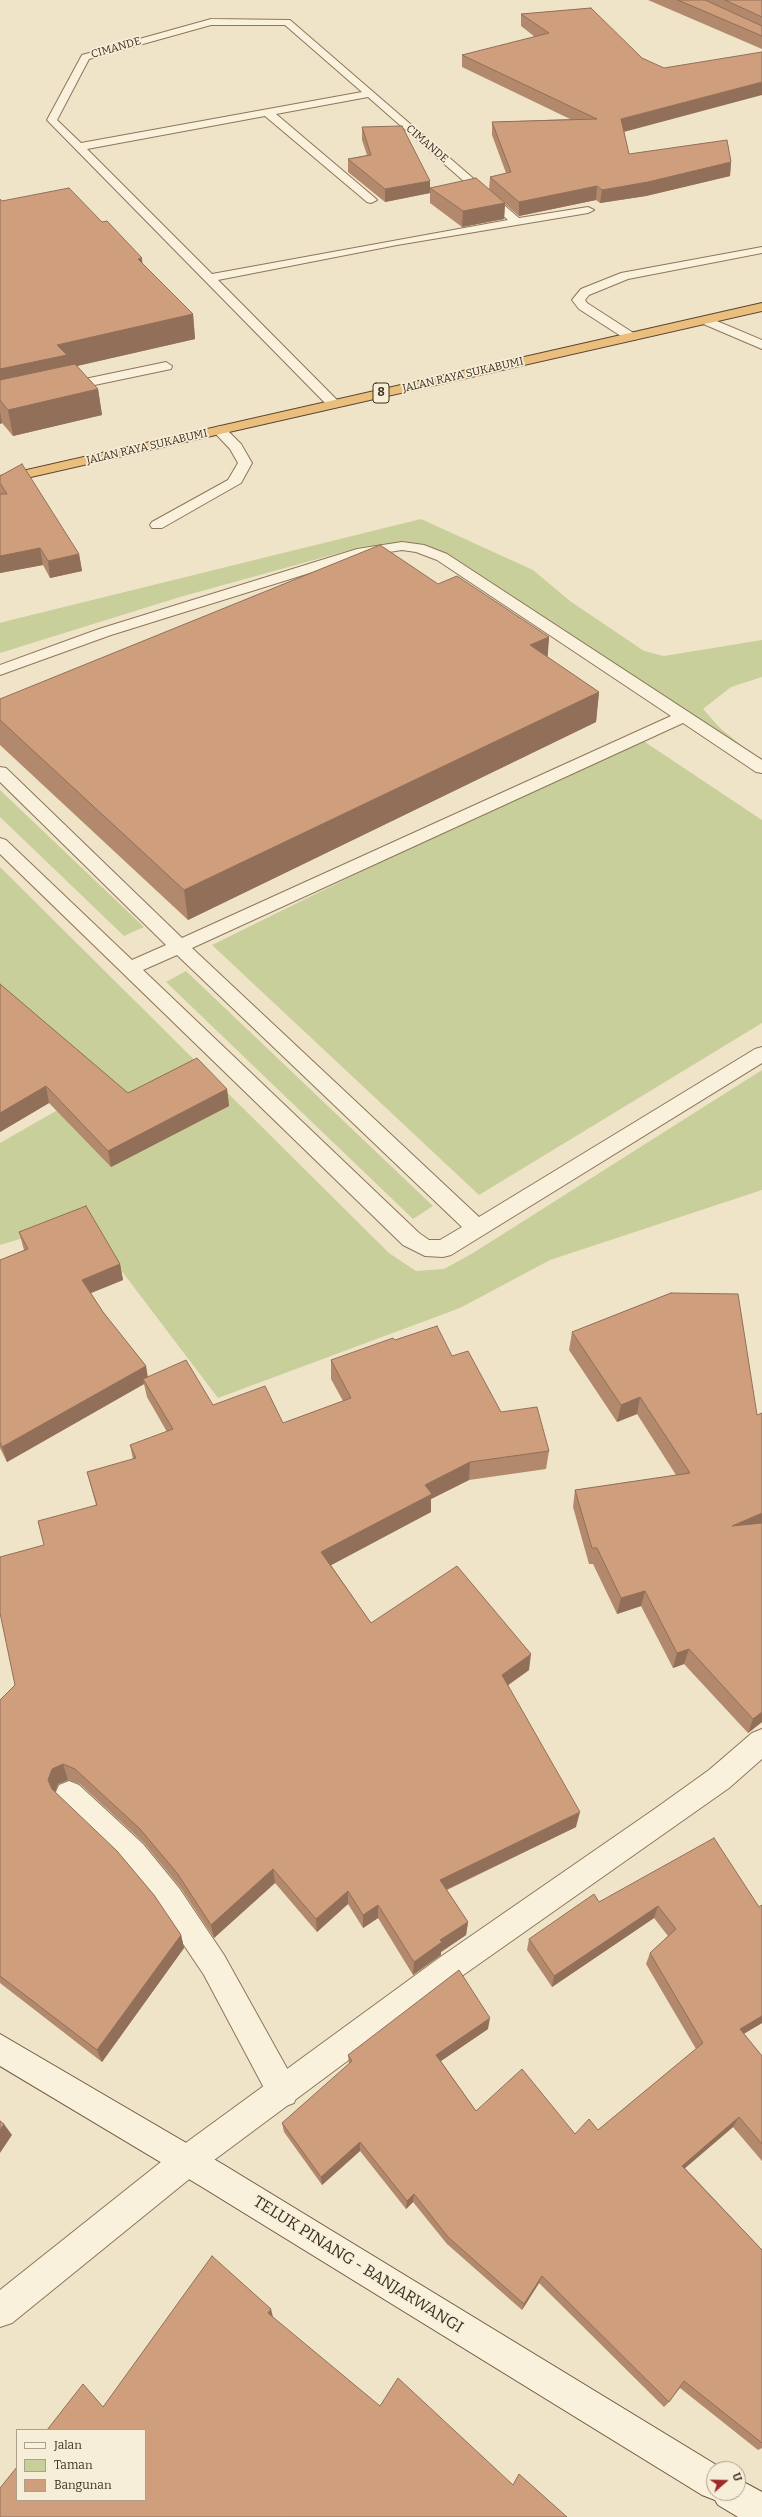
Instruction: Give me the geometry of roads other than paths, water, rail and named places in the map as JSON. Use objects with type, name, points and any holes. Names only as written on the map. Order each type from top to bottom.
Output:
[{"type":"highway","name":"JALAN RAYA SUKABUMI","points":[[0,480],[762,307]]},
{"type":"street","name":"CIMANDE","points":[[334,404],[52,120],[85,57],[211,22],[287,22],[517,222]]},
{"type":"street","points":[[79,147],[370,94]]},
{"type":"street","points":[[268,113],[371,200]]},
{"type":"street","points":[[209,278],[397,242],[588,210]]},
{"type":"street","points":[[631,336],[583,306],[578,300],[585,292],[626,276],[760,250]]},
{"type":"street","points":[[705,320],[762,345]]},
{"type":"street","points":[[45,392],[166,366]]},
{"type":"street","points":[[156,525],[234,483],[245,463],[236,447],[219,430]]},
{"type":"street","points":[[0,670],[105,632],[362,552],[402,546],[419,548],[442,557],[682,717],[762,768]]},
{"type":"street","points":[[130,970],[178,945],[682,717]]},
{"type":"street","points":[[0,772],[178,945],[476,1227]]},
{"type":"street","points":[[0,844],[411,1240],[425,1248],[443,1249],[476,1227],[762,1054]]},
{"type":"street","points":[[0,2311],[187,2161],[283,2092],[449,1968],[666,1818],[718,1779],[762,1742]]},
{"type":"street","points":[[69,1794],[133,1854],[170,1898],[214,1965],[283,2092]]},
{"type":"street","name":"TELUK PINANG - BANJARWANGI","points":[[0,2049],[187,2161],[706,2478]]},
{"type":"street","points":[[743,2501],[762,2512]]}]
